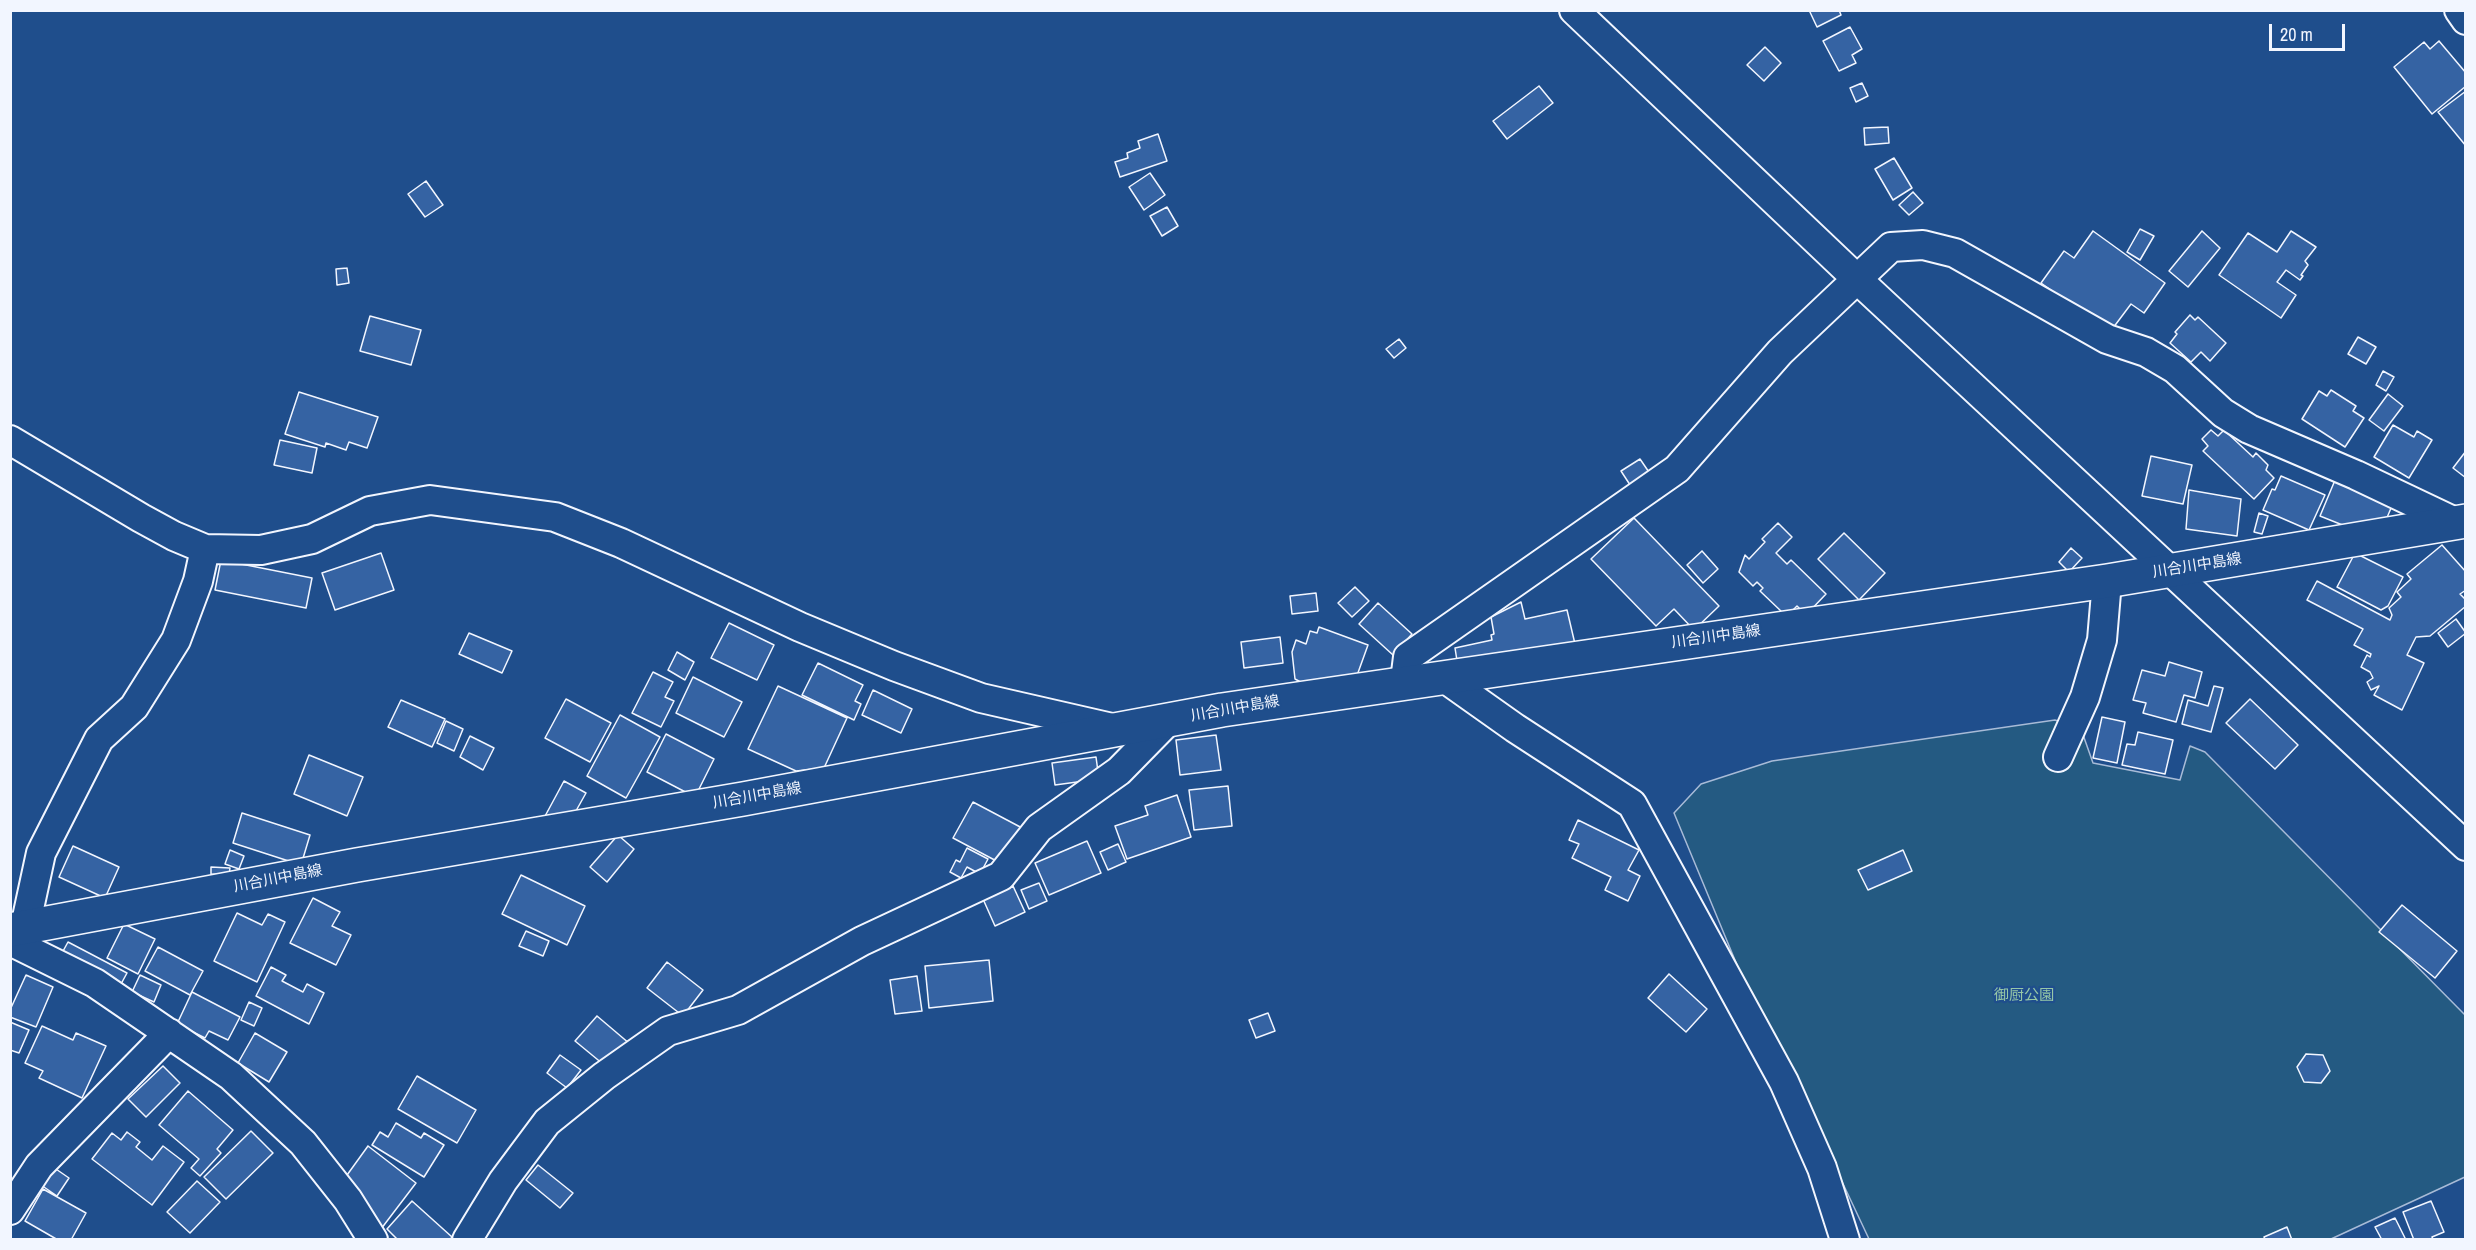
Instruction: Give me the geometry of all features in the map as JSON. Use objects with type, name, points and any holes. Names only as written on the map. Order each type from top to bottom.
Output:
[{"type":"main road","name":"川合川中島線","points":[[15,933],[357,865],[743,799],[1231,708],[2107,581],[2461,522]]},
{"type":"street","points":[[1574,10],[2168,571],[2466,846]]},
{"type":"street","points":[[2458,10],[2466,20]]},
{"type":"street","points":[[1405,681],[1408,657],[1677,469],[1780,352],[1891,247],[1923,245],[1954,253],[2107,339],[2146,352],[2175,369],[2223,413],[2249,429],[2461,522]]},
{"type":"street","points":[[10,440],[141,518],[174,536],[205,549],[261,550],[312,539],[370,511],[430,500],[555,517],[621,543],[800,627],[894,666],[981,698],[1120,730]]},
{"type":"street","points":[[205,549],[198,581],[176,640],[134,707],[99,739],[41,853],[15,933],[95,983],[231,1076],[303,1143],[348,1200],[373,1239]]},
{"type":"street","points":[[2058,757],[2085,697],[2102,640],[2107,581]]},
{"type":"street","points":[[1443,677],[1515,728],[1632,804],[1784,1082],[1822,1168],[1845,1239]]},
{"type":"street","points":[[467,1239],[503,1181],[547,1122],[604,1076],[668,1031],[738,1010],[862,941],[1001,876],[1040,828],[1119,771],[1168,721]]},
{"type":"street","points":[[10,1210],[39,1166],[169,1033]]},
{"type":"green space","name":"御厨公園","points":[[2055,720],[2081,729],[2093,763],[2180,780],[2190,746],[2205,752],[2465,1015],[2465,1177],[2331,1239],[1869,1239],[1789,1069],[1754,1006],[1674,813],[1701,784],[1772,761]]},
{"type":"building","points":[[1809,10],[1839,10],[1841,15],[1817,27]]},
{"type":"building","points":[[1850,27],[1862,49],[1852,55],[1856,63],[1839,71],[1823,41]]},
{"type":"building","points":[[2439,41],[2466,73],[2466,86],[2432,114],[2394,67],[2424,42],[2430,49]]},
{"type":"building","points":[[1765,47],[1781,63],[1764,81],[1747,65]]},
{"type":"building","points":[[1862,83],[1868,96],[1856,102],[1850,88]]},
{"type":"building","points":[[1539,86],[1553,103],[1507,139],[1493,121]]},
{"type":"building","points":[[2466,91],[2466,146],[2438,112]]},
{"type":"building","points":[[1888,127],[1889,143],[1865,145],[1864,128]]},
{"type":"building","points":[[1158,134],[1167,161],[1120,177],[1115,162],[1128,158],[1127,153],[1140,148],[1138,141]]},
{"type":"building","points":[[1894,158],[1912,188],[1893,200],[1875,169]]},
{"type":"building","points":[[1150,173],[1165,195],[1144,210],[1129,187]]},
{"type":"building","points":[[426,181],[443,205],[425,217],[408,194]]},
{"type":"building","points":[[1913,192],[1923,203],[1909,215],[1899,205]]},
{"type":"building","points":[[1167,207],[1178,226],[1162,236],[1150,216]]},
{"type":"building","points":[[2140,229],[2154,236],[2140,260],[2127,252]]},
{"type":"building","points":[[2093,231],[2165,283],[2144,313],[2131,304],[2110,332],[2041,283],[2064,251],[2074,258]]},
{"type":"building","points":[[2202,231],[2220,248],[2188,287],[2169,271]]},
{"type":"building","points":[[2291,231],[2316,247],[2305,261],[2308,265],[2300,280],[2286,270],[2277,282],[2296,295],[2281,318],[2219,275],[2248,233],[2277,252]]},
{"type":"building","points":[[347,268],[349,283],[337,285],[336,269]]},
{"type":"building","points":[[2190,315],[2195,320],[2198,317],[2226,343],[2210,361],[2201,352],[2191,362],[2170,343],[2177,334],[2175,332]]},
{"type":"building","points":[[370,316],[421,330],[411,365],[360,351]]},
{"type":"building","points":[[2358,337],[2376,347],[2366,364],[2348,354]]},
{"type":"building","points":[[1399,339],[1406,348],[1394,358],[1386,349]]},
{"type":"building","points":[[2383,371],[2394,377],[2386,391],[2376,385]]},
{"type":"building","points":[[2331,390],[2356,406],[2353,411],[2364,418],[2345,447],[2302,419],[2319,391],[2327,396]]},
{"type":"building","points":[[299,392],[378,417],[367,448],[349,442],[346,450],[326,443],[325,447],[285,434]]},
{"type":"building","points":[[2388,394],[2403,406],[2384,431],[2369,420]]},
{"type":"building","points":[[2393,425],[2414,437],[2417,431],[2432,440],[2409,478],[2374,457]]},
{"type":"building","points":[[2211,430],[2218,436],[2224,430],[2253,457],[2256,453],[2268,465],[2266,470],[2274,478],[2254,499],[2203,451],[2208,446],[2202,439]]},
{"type":"building","points":[[280,440],[317,448],[312,473],[274,465]]},
{"type":"building","points":[[2466,451],[2466,478],[2453,468]]},
{"type":"building","points":[[2151,456],[2192,465],[2183,504],[2142,496]]},
{"type":"building","points":[[1640,459],[1653,478],[1634,491],[1621,471]]},
{"type":"building","points":[[2338,473],[2394,501],[2386,520],[2345,526],[2320,516]]},
{"type":"building","points":[[2281,476],[2325,495],[2309,530],[2263,510],[2272,489],[2275,490]]},
{"type":"building","points":[[2189,490],[2241,499],[2237,536],[2186,529]]},
{"type":"building","points":[[2259,513],[2268,516],[2262,534],[2254,532]]},
{"type":"building","points":[[1634,518],[1719,606],[1694,630],[1674,609],[1656,626],[1591,559]]},
{"type":"building","points":[[1778,523],[1792,537],[1776,553],[1787,564],[1791,560],[1826,594],[1806,615],[1797,606],[1790,613],[1783,613],[1760,591],[1763,588],[1757,582],[1753,586],[1739,572],[1745,555],[1749,559],[1765,542],[1762,539]]},
{"type":"building","points":[[1844,533],[1885,573],[1859,600],[1818,559]]},
{"type":"building","points":[[2442,545],[2466,572],[2466,590],[2460,594],[2466,600],[2466,606],[2430,636],[2416,637],[2407,655],[2424,663],[2402,710],[2374,695],[2379,686],[2371,690],[2367,682],[2373,678],[2370,672],[2361,667],[2367,655],[2370,657],[2371,654],[2354,645],[2363,629],[2307,600],[2317,581],[2390,620],[2392,615],[2389,608],[2401,597],[2397,592],[2411,579],[2407,574]]},
{"type":"building","points":[[2071,548],[2082,558],[2069,572],[2059,562]]},
{"type":"building","points":[[1702,551],[1718,569],[1703,583],[1687,565]]},
{"type":"building","points":[[381,553],[394,590],[335,610],[322,573]]},
{"type":"building","points":[[2355,553],[2403,577],[2388,606],[2381,610],[2337,587]]},
{"type":"building","points":[[221,560],[312,578],[306,608],[215,590]]},
{"type":"building","points":[[1355,587],[1369,601],[1352,617],[1338,603]]},
{"type":"building","points":[[1316,593],[1318,611],[1292,614],[1290,596]]},
{"type":"building","points":[[1521,602],[1525,619],[1567,610],[1575,644],[1458,667],[1455,648],[1492,640],[1491,635],[1494,634],[1491,617]]},
{"type":"building","points":[[1378,603],[1412,634],[1393,655],[1359,624]]},
{"type":"building","points":[[2456,619],[2466,633],[2448,647],[2438,633]]},
{"type":"building","points":[[729,623],[774,645],[757,680],[711,658]]},
{"type":"building","points":[[1319,627],[1368,645],[1355,681],[1310,687],[1295,679],[1292,652],[1296,640],[1306,644],[1310,631],[1317,633]]},
{"type":"building","points":[[469,633],[512,651],[502,673],[459,654]]},
{"type":"building","points":[[1280,637],[1283,663],[1244,668],[1241,642]]},
{"type":"building","points":[[677,652],[694,662],[685,680],[668,670]]},
{"type":"building","points":[[2169,662],[2202,672],[2195,698],[2184,695],[2176,722],[2143,713],[2146,703],[2133,700],[2142,670],[2165,676]]},
{"type":"building","points":[[818,663],[863,685],[855,701],[861,704],[854,720],[802,695]]},
{"type":"building","points":[[653,672],[673,682],[665,697],[674,701],[661,727],[632,713]]},
{"type":"building","points":[[693,677],[742,702],[724,737],[676,713]]},
{"type":"building","points":[[778,686],[847,718],[824,768],[796,771],[748,749]]},
{"type":"building","points":[[2214,686],[2223,688],[2211,732],[2182,724],[2188,700],[2208,706]]},
{"type":"building","points":[[873,690],[912,709],[901,733],[862,715]]},
{"type":"building","points":[[566,699],[611,723],[590,762],[545,738]]},
{"type":"building","points":[[2250,699],[2298,745],[2275,769],[2226,723]]},
{"type":"building","points":[[401,700],[445,719],[432,747],[388,727]]},
{"type":"building","points":[[620,715],[660,737],[626,798],[587,776]]},
{"type":"building","points":[[2102,717],[2125,722],[2117,763],[2093,758]]},
{"type":"building","points":[[446,721],[463,729],[454,751],[437,743]]},
{"type":"building","points":[[2138,732],[2173,740],[2165,774],[2122,765],[2127,744],[2135,745]]},
{"type":"building","points":[[666,734],[714,759],[695,797],[647,772]]},
{"type":"building","points":[[1216,735],[1221,770],[1180,775],[1176,740]]},
{"type":"building","points":[[470,736],[494,748],[483,770],[460,757]]},
{"type":"building","points":[[309,755],[363,777],[347,816],[294,794]]},
{"type":"building","points":[[1096,757],[1099,779],[1055,785],[1052,763]]},
{"type":"building","points":[[564,781],[586,793],[572,818],[544,818]]},
{"type":"building","points":[[1228,786],[1232,826],[1194,830],[1189,790]]},
{"type":"building","points":[[1177,795],[1191,837],[1127,859],[1115,826],[1148,815],[1145,806]]},
{"type":"building","points":[[973,802],[1024,829],[1004,865],[953,838]]},
{"type":"building","points":[[242,813],[310,835],[301,865],[233,843]]},
{"type":"building","points":[[1578,820],[1639,850],[1628,870],[1640,876],[1628,901],[1605,890],[1611,877],[1572,858],[1579,844],[1569,840]]},
{"type":"building","points":[[618,835],[634,849],[607,882],[590,867]]},
{"type":"building","points":[[1087,841],[1101,873],[1049,895],[1035,863]]},
{"type":"building","points":[[1118,844],[1126,862],[1108,870],[1100,852]]},
{"type":"building","points":[[73,846],[119,867],[105,898],[59,877]]},
{"type":"building","points":[[967,848],[988,859],[980,874],[967,867],[961,878],[950,872],[956,860],[960,862]]},
{"type":"building","points":[[230,850],[244,856],[239,869],[225,864]]},
{"type":"building","points":[[1903,850],[1912,871],[1868,890],[1858,870]]},
{"type":"building","points":[[211,867],[230,868],[229,875],[211,874]]},
{"type":"building","points":[[521,875],[585,906],[567,945],[502,914]]},
{"type":"building","points":[[1039,883],[1047,901],[1029,909],[1021,890]]},
{"type":"building","points":[[1013,886],[1025,912],[995,926],[983,899]]},
{"type":"building","points":[[313,898],[340,912],[332,926],[351,935],[336,965],[290,943]]},
{"type":"building","points":[[2402,905],[2457,951],[2435,978],[2379,932]]},
{"type":"building","points":[[237,913],[262,925],[268,914],[285,922],[257,982],[214,961]]},
{"type":"building","points":[[124,924],[155,939],[138,974],[107,958]]},
{"type":"building","points":[[526,931],[549,941],[543,956],[519,946]]},
{"type":"building","points":[[68,942],[127,973],[121,984],[62,953]]},
{"type":"building","points":[[158,947],[203,971],[190,995],[145,971]]},
{"type":"building","points":[[989,960],[993,1001],[929,1008],[925,966]]},
{"type":"building","points":[[667,962],[703,990],[683,1016],[647,988]]},
{"type":"building","points":[[271,967],[286,975],[282,981],[303,992],[307,984],[324,993],[309,1024],[256,996]]},
{"type":"building","points":[[1669,974],[1707,1009],[1686,1032],[1648,998]]},
{"type":"building","points":[[26,975],[53,987],[36,1027],[10,1017],[10,1010]]},
{"type":"building","points":[[140,975],[161,985],[154,1002],[132,992]]},
{"type":"building","points":[[917,976],[922,1011],[895,1014],[890,980]]},
{"type":"building","points":[[192,992],[240,1017],[228,1040],[209,1031],[205,1038],[177,1024]]},
{"type":"building","points":[[249,1002],[262,1008],[254,1026],[241,1020]]},
{"type":"building","points":[[1268,1013],[1275,1031],[1256,1038],[1249,1020]]},
{"type":"building","points":[[597,1016],[630,1044],[609,1069],[575,1041]]},
{"type":"building","points":[[10,1022],[29,1030],[19,1053],[10,1050]]},
{"type":"building","points":[[42,1026],[73,1040],[76,1033],[106,1046],[82,1098],[39,1078],[43,1071],[25,1063]]},
{"type":"building","points":[[255,1033],[287,1052],[269,1082],[238,1063]]},
{"type":"building","points":[[2306,1054],[2323,1055],[2330,1071],[2321,1083],[2304,1082],[2297,1067]]},
{"type":"building","points":[[560,1055],[581,1070],[567,1088],[547,1073]]},
{"type":"building","points":[[163,1066],[180,1083],[146,1117],[128,1099]]},
{"type":"building","points":[[417,1076],[476,1110],[457,1143],[398,1109]]},
{"type":"building","points":[[188,1091],[233,1130],[217,1149],[221,1153],[200,1176],[191,1168],[199,1159],[159,1125]]},
{"type":"building","points":[[396,1123],[421,1138],[424,1133],[444,1145],[424,1177],[372,1145],[380,1132],[388,1137]]},
{"type":"building","points":[[251,1131],[273,1153],[226,1199],[204,1177]]},
{"type":"building","points":[[127,1132],[140,1142],[136,1147],[152,1160],[163,1146],[184,1162],[152,1205],[92,1159],[112,1133],[121,1140]]},
{"type":"building","points":[[368,1146],[416,1183],[381,1229],[342,1182]]},
{"type":"building","points":[[538,1165],[573,1193],[560,1208],[526,1180]]},
{"type":"building","points":[[53,1167],[69,1178],[57,1196],[41,1185]]},
{"type":"building","points":[[197,1181],[220,1202],[190,1233],[167,1212]]},
{"type":"building","points":[[43,1189],[86,1213],[71,1240],[58,1240],[25,1221]]},
{"type":"building","points":[[412,1201],[452,1237],[450,1240],[398,1240],[387,1229]]},
{"type":"building","points":[[2431,1201],[2444,1232],[2432,1237],[2433,1240],[2414,1240],[2403,1212]]},
{"type":"building","points":[[2395,1218],[2406,1240],[2382,1240],[2375,1227]]},
{"type":"building","points":[[2287,1227],[2292,1240],[2265,1240],[2264,1237]]}]
